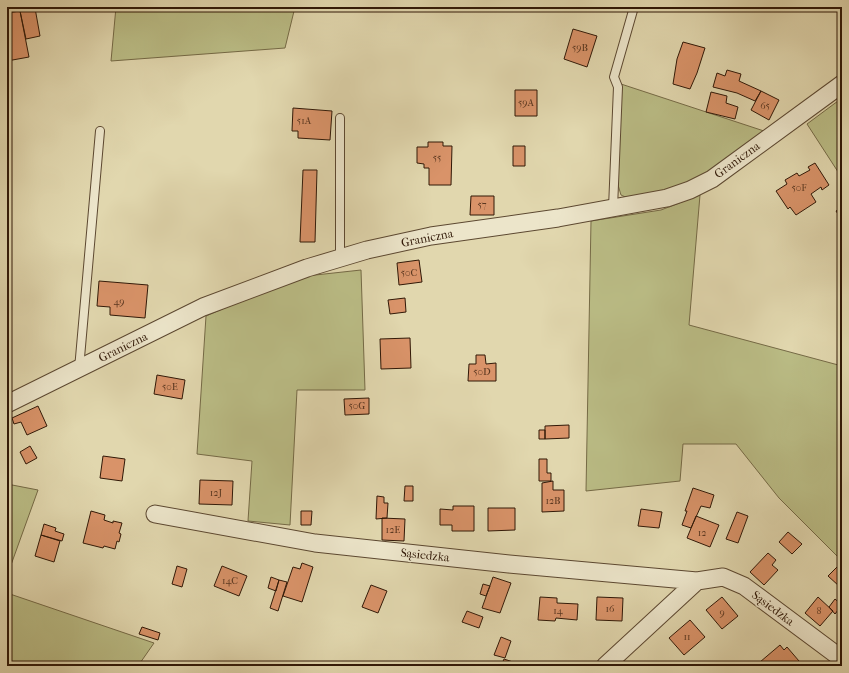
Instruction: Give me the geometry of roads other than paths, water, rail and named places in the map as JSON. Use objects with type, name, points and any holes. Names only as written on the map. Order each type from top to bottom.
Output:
[{"type":"street","name":"Graniczna","points":[[7,404],[203,308],[307,268],[367,250],[431,236],[558,218],[667,198],[690,190],[712,179],[842,84]]},
{"type":"street","name":"Sąsiedzka","points":[[155,514],[315,543],[508,564],[697,581],[723,577],[744,586],[842,659]]},
{"type":"street","points":[[605,666],[697,581]]},
{"type":"lane","points":[[614,208],[618,86],[614,77],[634,7]]},
{"type":"lane","points":[[340,118],[340,258]]},
{"type":"lane","points":[[79,369],[100,131]]}]
